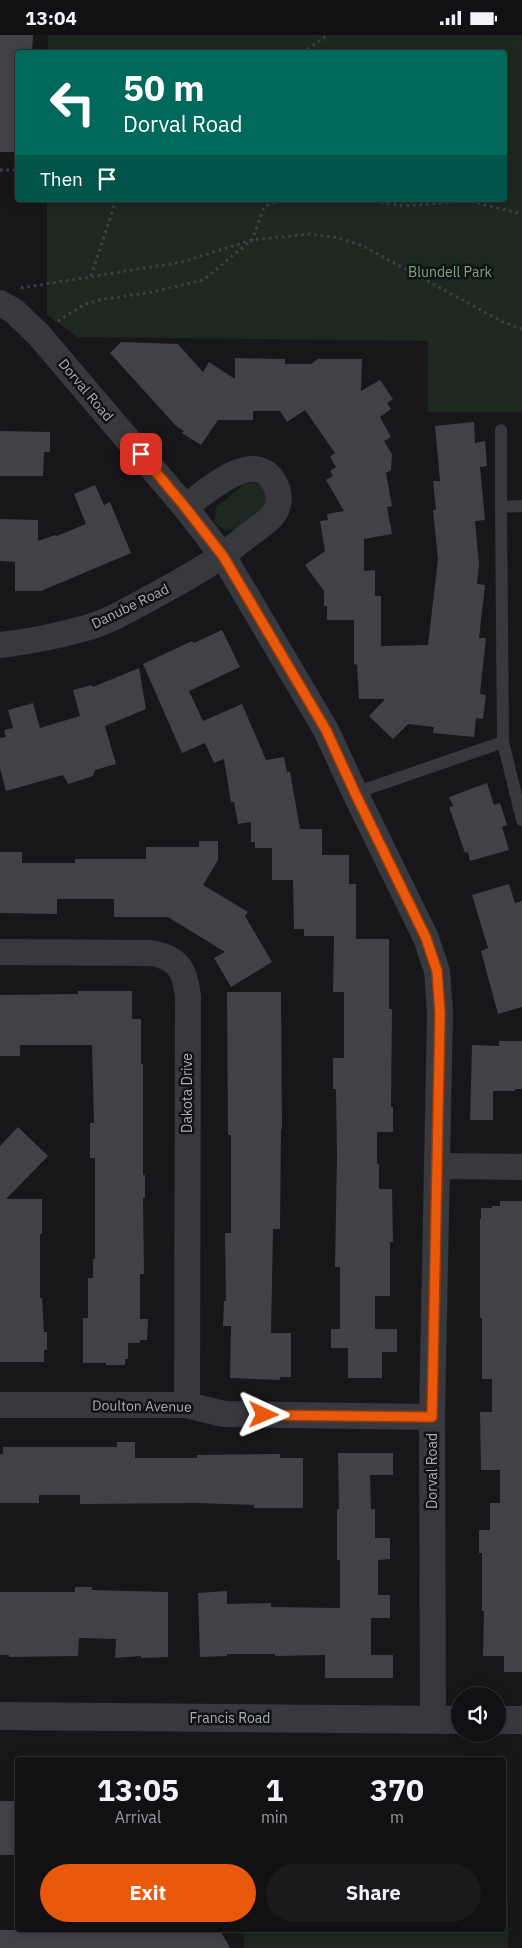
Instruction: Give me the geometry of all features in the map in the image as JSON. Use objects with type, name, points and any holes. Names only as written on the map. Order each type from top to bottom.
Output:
[{"type":"street","name":"Dorval Road","points":[[8,296],[14,311],[39,335],[185,507],[223,556],[326,730],[422,929],[437,971],[440,1013],[432,1417],[433,1719]]},
{"type":"street","points":[[185,507],[233,473],[246,469],[260,470],[272,476],[279,491],[279,505],[273,515],[223,556]]},
{"type":"street","name":"Danube Road","points":[[0,645],[39,640],[87,627],[127,611],[223,556]]},
{"type":"street","name":"Dakota Drive","points":[[0,952],[151,953],[162,955],[172,960],[180,967],[184,975],[188,997],[187,1405]]},
{"type":"street","points":[[438,1166],[522,1167]]},
{"type":"street","name":"Doulton Avenue","points":[[0,1405],[187,1405],[224,1414],[432,1417]]},
{"type":"street","name":"Francis Road","points":[[0,1716],[451,1719]]},
{"type":"street","points":[[506,1720],[522,1720]]},
{"type":"lane","points":[[501,430],[503,742],[522,820]]},
{"type":"lane","points":[[501,507],[522,506]]},
{"type":"lane","points":[[355,793],[503,742]]},
{"type":"path","points":[[306,50],[328,35]]},
{"type":"path","points":[[0,171],[15,170]]},
{"type":"path","points":[[91,276],[115,202]]},
{"type":"path","points":[[39,335],[83,305],[99,300],[154,292],[203,280],[252,240],[264,207],[275,202]]},
{"type":"path","points":[[380,202],[403,206],[456,202]]},
{"type":"path","points":[[473,202],[522,214]]},
{"type":"path","points":[[8,296],[22,287],[182,262],[252,240],[310,234],[339,238],[361,245],[505,323],[522,329]]},
{"type":"green space","name":"Blundell Park","points":[[48,35],[522,35],[522,412],[428,412],[428,341],[77,337],[47,315],[47,202],[507,202],[507,50],[48,50]]},
{"type":"green space","points":[[253,482],[266,489],[268,505],[237,529],[225,531],[214,521],[216,508],[241,486]]},
{"type":"green space","points":[[506,1899],[508,1899],[508,1948],[244,1948],[244,1932],[506,1932]]},
{"type":"building","points":[[0,35],[33,35],[32,50],[15,50],[15,152],[0,152]]},
{"type":"building","points":[[121,342],[178,344],[203,372],[209,362],[235,379],[235,358],[285,359],[285,364],[311,364],[318,359],[362,359],[361,391],[380,380],[393,399],[387,403],[391,409],[380,417],[391,437],[384,441],[392,454],[391,470],[386,473],[392,506],[387,507],[392,534],[364,539],[364,571],[375,570],[375,596],[381,596],[381,646],[428,645],[438,559],[433,510],[436,510],[433,481],[440,481],[435,426],[474,422],[475,443],[485,441],[487,466],[480,467],[485,520],[475,521],[479,564],[477,584],[485,585],[479,638],[486,638],[480,694],[486,695],[483,719],[476,718],[474,737],[433,733],[434,727],[408,724],[393,739],[369,716],[385,699],[359,699],[357,664],[354,665],[354,620],[327,620],[327,606],[324,606],[324,591],[305,565],[325,551],[320,521],[328,520],[327,514],[344,511],[326,480],[333,476],[330,471],[336,467],[330,457],[335,453],[305,410],[287,422],[280,411],[253,411],[253,420],[218,420],[201,445],[182,433],[184,431],[176,426],[110,353]]},
{"type":"building","points":[[0,431],[50,432],[50,452],[44,452],[43,476],[0,476]]},
{"type":"building","points":[[95,485],[104,505],[110,502],[131,553],[41,591],[15,591],[15,562],[0,561],[0,519],[38,520],[38,541],[57,536],[86,524],[74,494]]},
{"type":"building","points":[[222,630],[240,667],[189,691],[203,721],[242,704],[266,760],[284,757],[287,772],[290,772],[300,829],[322,829],[322,855],[349,855],[349,884],[356,884],[356,939],[389,939],[389,1009],[392,1009],[391,1107],[393,1107],[393,1132],[377,1132],[377,1164],[379,1164],[379,1189],[392,1189],[393,1242],[390,1242],[390,1296],[375,1296],[375,1329],[397,1329],[397,1352],[382,1352],[382,1378],[348,1378],[348,1348],[331,1348],[331,1329],[340,1329],[340,1267],[335,1267],[337,1156],[336,1089],[333,1089],[333,1058],[344,1058],[344,992],[333,992],[334,936],[304,936],[304,929],[294,929],[293,880],[272,880],[272,848],[255,848],[255,842],[251,842],[251,822],[238,824],[234,802],[231,802],[224,759],[214,763],[205,743],[182,753],[143,664],[192,641],[194,643]]},
{"type":"building","points":[[139,668],[146,709],[105,726],[116,764],[95,770],[93,776],[68,784],[63,775],[6,791],[0,768],[0,738],[6,737],[4,730],[13,728],[8,710],[33,703],[40,728],[80,716],[73,690],[92,685],[93,687]]},
{"type":"building","points":[[487,783],[494,805],[500,803],[507,825],[502,827],[509,850],[470,861],[468,852],[465,853],[449,807],[453,806],[449,797]]},
{"type":"building","points":[[199,841],[218,841],[218,860],[203,885],[248,912],[245,916],[272,962],[231,987],[214,958],[225,952],[168,917],[114,917],[114,899],[57,899],[57,914],[0,913],[0,852],[22,852],[22,863],[75,863],[75,859],[146,859],[146,847],[199,847]]},
{"type":"building","points":[[509,884],[515,903],[522,901],[522,1007],[498,1014],[481,951],[488,948],[472,895]]},
{"type":"building","points":[[78,991],[132,991],[132,1019],[141,1019],[145,1198],[143,1198],[144,1274],[140,1274],[140,1319],[148,1319],[147,1340],[140,1340],[140,1343],[128,1343],[128,1359],[125,1359],[125,1365],[83,1363],[83,1318],[88,1318],[88,1278],[93,1278],[93,1259],[95,1259],[95,1158],[90,1158],[90,1123],[94,1123],[92,1045],[20,1045],[20,1056],[0,1056],[0,995],[78,994]]},
{"type":"building","points":[[227,992],[281,992],[282,1129],[280,1229],[273,1229],[271,1333],[291,1333],[291,1377],[280,1377],[280,1380],[230,1378],[231,1326],[223,1326],[224,1301],[226,1301],[225,1233],[231,1233],[231,1135],[228,1135]]},
{"type":"building","points":[[499,1041],[522,1041],[522,1089],[515,1089],[515,1091],[493,1091],[493,1120],[470,1120],[472,1045],[499,1046]]},
{"type":"building","points":[[18,1127],[48,1156],[6,1199],[42,1199],[40,1298],[42,1298],[44,1332],[47,1332],[47,1350],[44,1350],[44,1362],[0,1362],[0,1146]]},
{"type":"building","points":[[500,1201],[522,1201],[522,1672],[504,1672],[504,1656],[483,1656],[484,1611],[482,1611],[482,1553],[479,1553],[479,1530],[490,1530],[490,1503],[500,1503],[500,1470],[481,1470],[480,1412],[492,1412],[492,1379],[482,1379],[480,1219],[481,1208],[500,1206]]},
{"type":"building","points":[[117,1442],[135,1442],[135,1458],[197,1458],[197,1455],[280,1454],[280,1458],[303,1458],[303,1508],[254,1508],[254,1505],[196,1503],[80,1504],[80,1495],[39,1495],[39,1503],[0,1503],[0,1454],[3,1454],[3,1447],[117,1447]]},
{"type":"building","points":[[338,1453],[393,1453],[393,1475],[370,1475],[371,1509],[375,1509],[375,1538],[390,1538],[390,1559],[378,1560],[378,1595],[390,1595],[390,1618],[371,1618],[371,1655],[393,1655],[393,1678],[325,1678],[325,1655],[275,1656],[275,1654],[227,1654],[227,1656],[200,1657],[198,1593],[227,1591],[227,1604],[271,1603],[271,1607],[340,1608],[340,1560],[337,1560],[337,1509],[339,1509]]},
{"type":"building","points":[[75,1587],[92,1587],[92,1590],[168,1592],[168,1657],[141,1658],[141,1656],[115,1658],[116,1639],[79,1638],[78,1656],[9,1657],[9,1655],[0,1655],[0,1592],[75,1592]]},
{"type":"building","points":[[0,1801],[15,1801],[15,1855],[0,1855]]},
{"type":"building","points":[[0,1930],[15,1930],[15,1932],[221,1932],[230,1948],[0,1948]]},
{"type":"route","points":[[141,454],[223,556],[326,730],[426,938],[437,971],[440,1013],[432,1417],[264,1415]]}]
